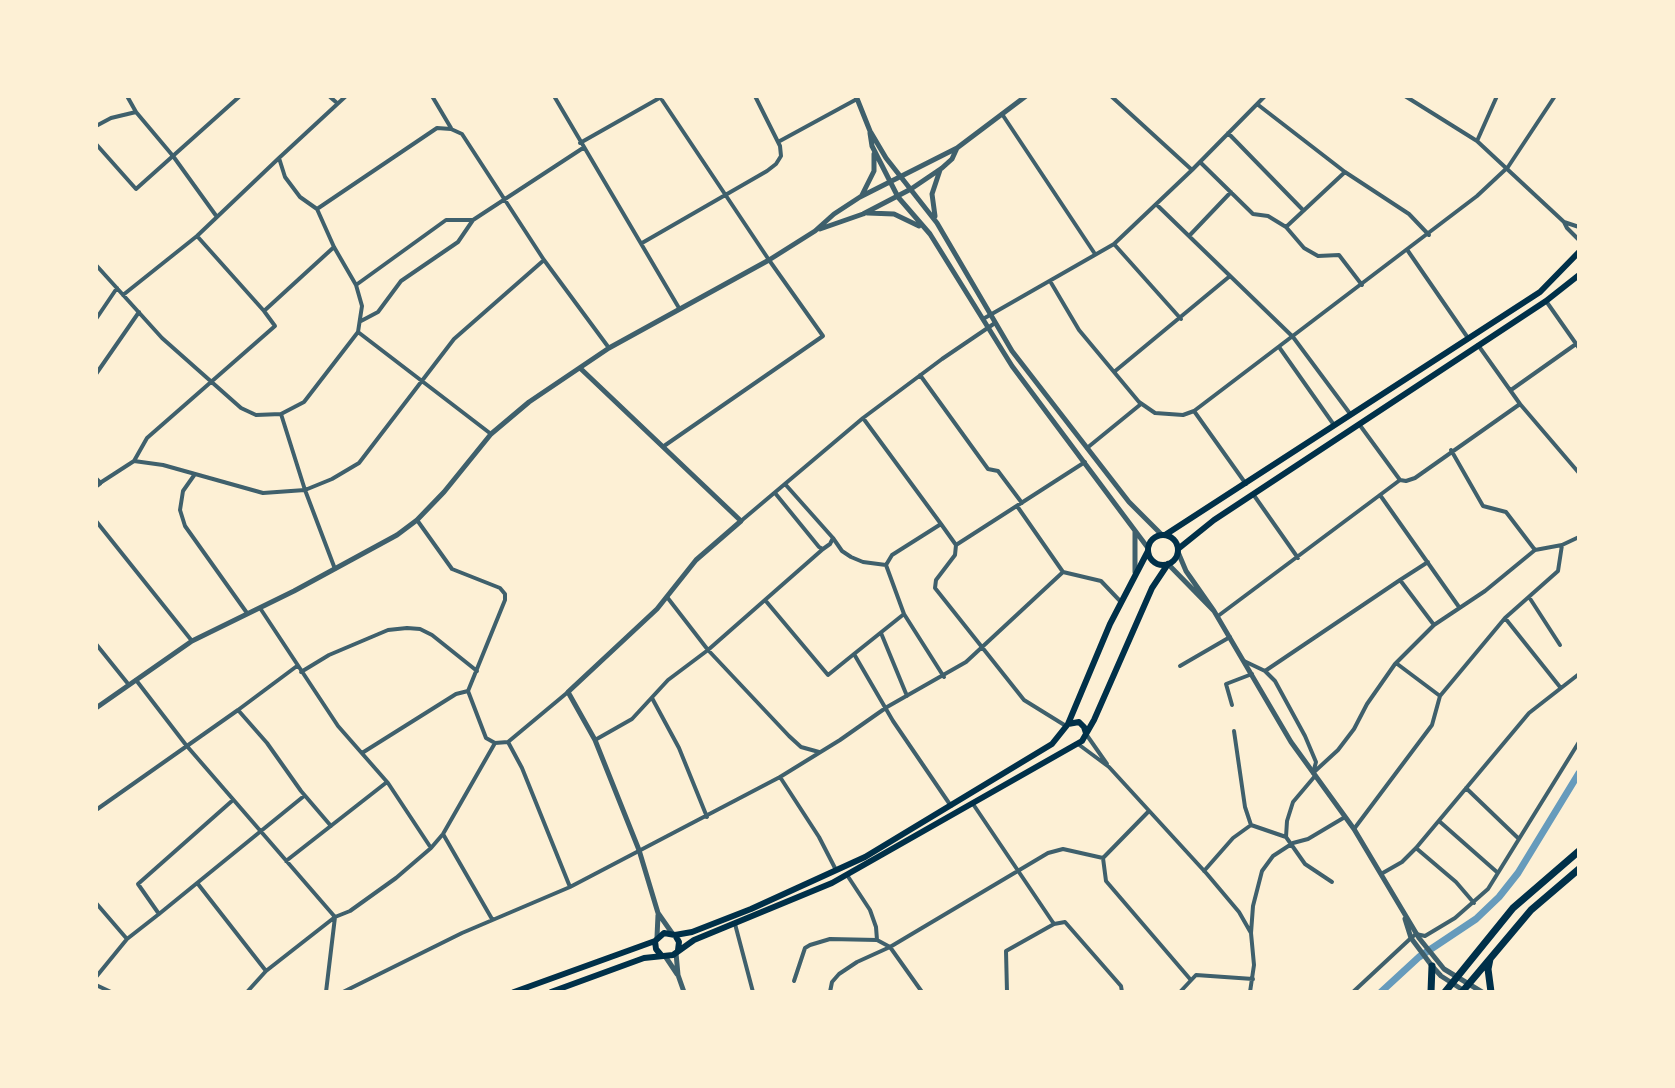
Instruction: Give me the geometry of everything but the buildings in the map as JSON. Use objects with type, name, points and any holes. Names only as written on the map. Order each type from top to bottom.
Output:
[{"type":"main road","points":[[1076,743],[1067,739],[1067,727],[1096,654],[1155,538],[1164,535],[1246,484],[1540,292],[1579,252]]},
{"type":"main road","points":[[551,992],[644,958],[663,956],[677,951],[694,940],[847,874],[1084,739],[1152,588],[1178,550],[1214,520],[1546,301],[1579,275]]},
{"type":"main road","points":[[1164,535],[1175,542],[1178,550]]},
{"type":"main road","points":[[1148,549],[1155,562],[1168,564]]},
{"type":"main road","points":[[514,992],[656,939],[664,933],[692,932],[751,909],[864,857],[951,807],[1045,749],[1067,727],[1079,722],[1086,734]]},
{"type":"main road","points":[[1446,992],[1513,908],[1579,851]]},
{"type":"main road","points":[[1464,991],[1468,983],[1536,905],[1579,869]]},
{"type":"main road","points":[[673,934],[679,942],[677,951]]},
{"type":"main road","points":[[656,939],[656,949],[663,956]]},
{"type":"main road","points":[[1491,992],[1488,969],[1494,952]]},
{"type":"main road","points":[[1431,992],[1432,962]]},
{"type":"street","points":[[127,96],[136,112],[173,156],[217,217]]},
{"type":"street","points":[[96,144],[136,189],[240,96]]},
{"type":"street","points":[[329,96],[337,103]]},
{"type":"street","points":[[123,295],[197,236],[346,96]]},
{"type":"street","points":[[432,96],[451,129]]},
{"type":"street","points":[[554,96],[679,308]]},
{"type":"street","points":[[642,243],[776,164],[781,156],[778,142],[755,96]]},
{"type":"street","points":[[96,708],[192,641],[260,608],[397,535],[417,520],[491,434],[529,402],[609,348],[769,260],[815,231],[834,214],[860,197],[957,148],[1026,96]]},
{"type":"street","points":[[1111,96],[1192,170]]},
{"type":"street","points":[[982,320],[1114,244],[1265,96]]},
{"type":"street","points":[[1405,96],[1477,141],[1508,167],[1564,222],[1579,227]]},
{"type":"street","points":[[1477,141],[1497,96]]},
{"type":"street","points":[[1050,281],[1079,330],[1141,404],[1155,413],[1166,415],[1183,415],[1194,411],[1408,251],[1477,196],[1508,167],[1555,96]]},
{"type":"street","points":[[580,143],[662,97],[724,194],[823,336],[664,446]]},
{"type":"street","points":[[778,142],[856,97],[870,131],[937,224],[995,323],[1027,371],[1146,521],[1164,535]]},
{"type":"street","points":[[1257,104],[1345,172],[1408,214],[1429,235]]},
{"type":"street","points":[[96,126],[111,118],[136,112]]},
{"type":"street","points":[[1002,114],[1095,254]]},
{"type":"street","points":[[317,209],[437,128],[451,129],[462,134],[544,260],[609,348]]},
{"type":"street","points":[[860,197],[874,171],[870,131]]},
{"type":"street","points":[[1228,133],[1302,209]]},
{"type":"street","points":[[872,146],[898,197],[930,234],[1012,366],[1134,526],[1148,549]]},
{"type":"street","points":[[360,322],[378,312],[401,281],[458,242],[472,220],[583,148]]},
{"type":"street","points":[[815,231],[863,214],[898,197],[942,168],[952,159],[957,148]]},
{"type":"street","points":[[96,265],[162,338],[241,408],[256,415],[281,414],[304,402],[358,332],[362,306],[356,285],[334,248],[317,209],[300,197],[290,183],[279,158]]},
{"type":"street","points":[[1200,162],[1254,214],[1268,216],[1286,227],[1304,248],[1318,256],[1339,255],[1362,285]]},
{"type":"street","points":[[937,224],[932,194],[942,168]]},
{"type":"street","points":[[1286,227],[1302,209],[1345,172]]},
{"type":"street","points":[[1190,235],[1231,192]]},
{"type":"street","points":[[1157,204],[1293,337],[1351,415]]},
{"type":"street","points":[[863,214],[894,214],[914,222],[930,234]]},
{"type":"street","points":[[356,285],[446,220],[472,220]]},
{"type":"street","points":[[1564,222],[1566,228],[1579,240]]},
{"type":"street","points":[[97,483],[134,461],[147,438],[275,326],[197,236]]},
{"type":"street","points":[[1114,244],[1181,319]]},
{"type":"street","points":[[264,311],[334,248]]},
{"type":"street","points":[[1408,251],[1468,339]]},
{"type":"street","points":[[134,461],[163,465],[263,493],[305,490],[332,479],[359,463],[454,339],[544,260]]},
{"type":"street","points":[[1114,372],[1181,319],[1230,276]]},
{"type":"street","points":[[96,319],[117,288]]},
{"type":"street","points":[[1511,390],[1578,346],[1546,301]]},
{"type":"street","points":[[96,374],[139,312]]},
{"type":"street","points":[[417,520],[452,569],[500,588],[505,594],[506,600],[468,691],[486,738],[495,743],[508,742],[568,692],[657,609],[696,560],[741,521],[863,418],[995,323]]},
{"type":"street","points":[[358,332],[491,434]]},
{"type":"street","points":[[1478,345],[1520,404],[1579,473]]},
{"type":"street","points":[[1279,347],[1335,426]]},
{"type":"street","points":[[580,368],[741,521]]},
{"type":"street","points":[[920,375],[988,469],[999,471],[1022,503]]},
{"type":"street","points":[[1087,448],[1141,404]]},
{"type":"street","points":[[1216,614],[1298,558],[1400,480],[1415,478],[1451,450],[1520,404]]},
{"type":"street","points":[[1194,411],[1246,484]]},
{"type":"street","points":[[281,414],[305,490],[335,569]]},
{"type":"street","points":[[863,418],[956,545],[955,555],[936,580],[935,588],[961,624],[982,645],[1004,678],[1024,700],[1067,727]]},
{"type":"street","points":[[1359,424],[1400,480]]},
{"type":"street","points":[[1451,450],[1483,506],[1506,512],[1535,550]]},
{"type":"street","points":[[956,545],[1086,462]]},
{"type":"street","points":[[195,474],[183,491],[180,510],[185,526],[247,613]]},
{"type":"street","points":[[785,484],[842,551],[863,562],[886,565]]},
{"type":"street","points":[[775,493],[824,549]]},
{"type":"street","points":[[1253,494],[1298,558]]},
{"type":"street","points":[[1380,495],[1459,607]]},
{"type":"street","points":[[1017,506],[1063,572],[1101,581],[1121,602]]},
{"type":"street","points":[[96,521],[192,641]]},
{"type":"street","points":[[886,565],[892,555],[941,524]]},
{"type":"street","points":[[1134,526],[1137,551],[1135,574]]},
{"type":"street","points":[[1286,837],[1287,821],[1293,802],[1314,774],[1343,743],[1396,663],[1434,625],[1485,591],[1535,550],[1562,545],[1579,537]]},
{"type":"street","points":[[595,740],[632,718],[668,680],[708,650],[824,549],[833,538]]},
{"type":"street","points":[[1354,829],[1432,725],[1440,696],[1505,618],[1558,571],[1562,545]]},
{"type":"street","points":[[1178,550],[1186,571],[1216,614],[1291,742],[1354,829],[1403,912],[1415,938],[1452,984],[1464,991]]},
{"type":"street","points":[[1265,671],[1428,562]]},
{"type":"street","points":[[1168,564],[1216,614]]},
{"type":"street","points":[[886,565],[903,614],[944,677]]},
{"type":"street","points":[[344,992],[492,919],[570,887],[780,777],[820,753],[887,707],[944,677],[966,662],[1063,572]]},
{"type":"street","points":[[1401,580],[1434,625]]},
{"type":"street","points":[[667,596],[708,650],[801,747],[820,753]]},
{"type":"street","points":[[1529,597],[1560,645]]},
{"type":"street","points":[[765,600],[828,675],[903,614]]},
{"type":"street","points":[[260,608],[338,726],[387,783],[431,848]]},
{"type":"street","points":[[1505,618],[1560,687]]},
{"type":"street","points":[[301,672],[329,655],[388,630],[407,628],[420,629],[432,635],[477,671]]},
{"type":"street","points":[[881,633],[884,646],[907,696]]},
{"type":"street","points":[[1180,666],[1230,637]]},
{"type":"street","points":[[96,644],[129,685]]},
{"type":"street","points":[[854,654],[905,740],[951,807]]},
{"type":"street","points":[[1244,661],[1265,671],[1275,681],[1305,736],[1316,762],[1314,774]]},
{"type":"street","points":[[1396,663],[1440,696]]},
{"type":"street","points":[[96,810],[297,666]]},
{"type":"street","points":[[1232,705],[1226,684],[1252,674]]},
{"type":"street","points":[[1381,874],[1402,862],[1416,848],[1529,713],[1579,674]]},
{"type":"street","points":[[136,680],[186,745],[335,917],[326,992]]},
{"type":"street","points":[[362,753],[456,694],[468,691]]},
{"type":"street","points":[[568,692],[595,740],[639,850],[658,913],[673,934]]},
{"type":"street","points":[[652,698],[679,748],[707,817]]},
{"type":"street","points":[[238,710],[267,743],[304,796],[331,826]]},
{"type":"street","points":[[1234,731],[1245,807],[1251,825]]},
{"type":"street","points":[[1086,734],[1108,767],[1239,912],[1251,933]]},
{"type":"street","points":[[508,742],[522,768],[570,887]]},
{"type":"street","points":[[1353,992],[1415,938],[1425,936],[1474,903],[1488,889],[1579,742]]},
{"type":"street","points":[[247,992],[266,971],[335,917],[350,911],[396,878],[431,848],[443,834],[495,743]]},
{"type":"street","points":[[1076,743],[1108,767]]},
{"type":"street","points":[[780,777],[819,837],[836,870]]},
{"type":"street","points":[[286,861],[387,783]]},
{"type":"street","points":[[1466,788],[1519,839]]},
{"type":"street","points":[[96,977],[127,939],[198,884],[304,796]]},
{"type":"street","points":[[159,914],[138,884],[233,800]]},
{"type":"street","points":[[972,803],[1054,924]]},
{"type":"street","points":[[1103,858],[1148,812]]},
{"type":"street","points":[[1250,992],[1253,979],[1251,933],[1253,906],[1262,871],[1273,856],[1293,843],[1308,839],[1346,817]]},
{"type":"street","points":[[1439,821],[1498,873]]},
{"type":"street","points":[[1251,825],[1286,837],[1293,843],[1294,850],[1305,864],[1332,882]]},
{"type":"street","points":[[1203,871],[1233,838],[1251,825]]},
{"type":"street","points":[[443,834],[492,919]]},
{"type":"street","points":[[1416,848],[1456,882],[1474,903]]},
{"type":"street","points":[[830,992],[832,982],[838,974],[856,962],[890,947],[1048,853],[1063,849],[1103,858]]},
{"type":"street","points":[[1103,858],[1106,881],[1190,979]]},
{"type":"street","points":[[847,874],[870,910],[876,927],[877,940]]},
{"type":"street","points":[[198,884],[266,971]]},
{"type":"street","points":[[96,903],[127,939]]},
{"type":"street","points":[[656,939],[658,913]]},
{"type":"street","points":[[1007,992],[1006,951],[1054,924],[1065,922],[1121,986],[1122,992]]},
{"type":"street","points":[[735,924],[753,992]]},
{"type":"street","points":[[794,981],[805,948],[810,945],[830,939],[877,940],[890,947],[922,992]]},
{"type":"street","points":[[677,951],[678,975],[684,992]]},
{"type":"street","points":[[663,956],[678,975]]},
{"type":"street","points":[[1432,962],[1482,992]]},
{"type":"street","points":[[1180,992],[1196,975],[1253,979]]},
{"type":"street","points":[[96,985],[111,992]]},
{"type":"waterway","points":[[1381,992],[1419,957],[1476,919],[1499,897],[1518,873],[1579,773]]}]
